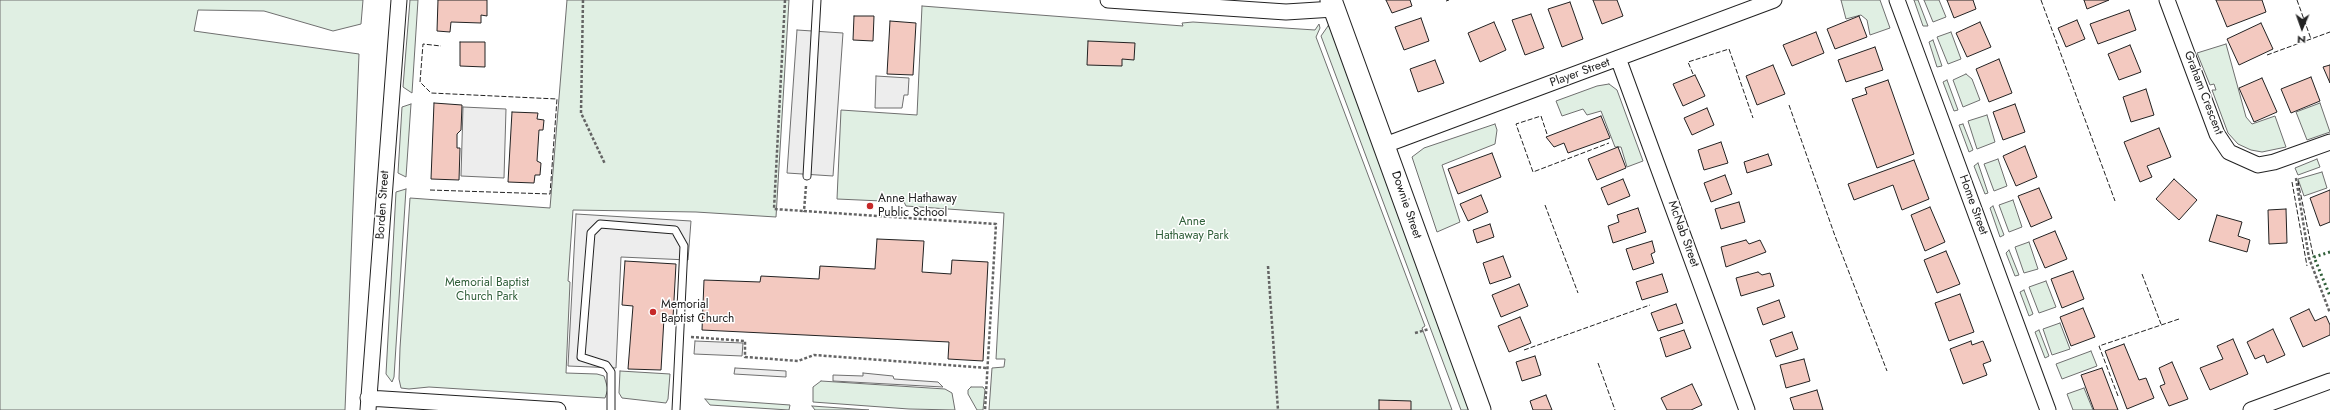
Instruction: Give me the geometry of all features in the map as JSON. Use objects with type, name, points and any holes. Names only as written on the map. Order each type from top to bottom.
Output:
[{"type":"main road","name":"Downie Street","points":[[1333,4],[1480,410]]},
{"type":"street","name":"Borden Street","points":[[368,404],[399,0]]},
{"type":"street","points":[[1108,0],[1286,12],[1333,4]]},
{"type":"street","name":"Player Street","points":[[1385,145],[1774,0]]},
{"type":"street","name":"Home Street","points":[[1897,0],[2048,410]]},
{"type":"street","name":"Graham Crescent","points":[[2167,0],[2217,134],[2229,152],[2258,165],[2274,162],[2330,142]]},
{"type":"street","name":"McNab Street","points":[[1618,58],[1747,410]]},
{"type":"street","points":[[2251,410],[2330,381]]},
{"type":"street","points":[[368,404],[558,410]]},
{"type":"lane","points":[[807,176],[817,0]]},
{"type":"lane","points":[[610,410],[611,372],[606,365],[581,357],[591,233],[600,224],[675,230],[684,246],[676,410]]},
{"type":"path","points":[[584,0],[581,113],[605,164]]},
{"type":"path","points":[[785,0],[774,209],[996,224],[985,410]]},
{"type":"path","points":[[804,211],[807,176]]},
{"type":"path","points":[[2296,178],[2309,258],[2330,314]]},
{"type":"path","points":[[1268,266],[1278,410]]},
{"type":"path","points":[[1415,333],[1429,329]]},
{"type":"path","points":[[680,336],[745,340],[745,357],[802,361],[808,356],[814,355],[987,368]]},
{"type":"green space","points":[[0,0],[363,0],[361,24],[333,31],[264,11],[198,10],[194,31],[359,54],[345,410],[0,410]]},
{"type":"green space","points":[[410,0],[418,0],[412,93],[403,87]]},
{"type":"green space","name":"Memorial Baptist Church Park","points":[[567,0],[789,0],[776,217],[696,212],[573,210],[568,281],[570,282],[566,373],[597,374],[604,376],[608,389],[605,398],[429,387],[409,389],[401,388],[399,379],[400,348],[410,198],[550,208]]},
{"type":"green space","points":[[1841,0],[1880,0],[1890,28],[1870,35],[1867,20],[1861,15],[1846,19]]},
{"type":"green space","points":[[1914,0],[1918,0],[1928,26],[1923,26]]},
{"type":"green space","points":[[1924,0],[1939,0],[1946,17],[1933,22]]},
{"type":"green space","name":"Anne Hathaway Park","points":[[922,6],[1183,26],[1182,23],[1193,22],[1315,30],[1319,24],[1320,28],[1316,37],[1425,326],[1422,328],[1452,410],[989,410],[992,368],[1004,367],[1005,359],[996,359],[1004,213],[906,206],[904,202],[837,199],[841,110],[917,115]]},
{"type":"green space","points":[[1328,26],[1332,28],[1474,410],[1461,410],[1321,36]]},
{"type":"green space","points":[[1951,32],[1961,59],[1948,64],[1937,37]]},
{"type":"green space","points":[[1933,40],[1942,66],[1937,67],[1929,42]]},
{"type":"green space","points":[[2226,44],[2246,117],[2252,124],[2275,116],[2286,147],[2262,152],[2251,150],[2238,144],[2228,133],[2212,90],[2216,90],[2214,84],[2210,85],[2197,53]]},
{"type":"green space","points":[[1966,74],[1972,79],[1980,100],[1963,107],[1953,80]]},
{"type":"green space","points":[[1947,80],[1958,110],[1954,111],[1943,82]]},
{"type":"green space","points":[[1609,84],[1617,90],[1643,161],[1627,167],[1621,147],[1615,147],[1601,111],[1587,115],[1583,109],[1562,116],[1556,101],[1597,86]]},
{"type":"green space","points":[[2320,103],[2330,132],[2307,140],[2296,112]]},
{"type":"green space","points":[[411,104],[406,177],[398,173],[402,107]]},
{"type":"green space","points":[[1987,115],[1995,142],[1977,149],[1968,121]]},
{"type":"green space","points":[[1495,124],[1497,130],[1495,144],[1442,165],[1460,222],[1437,232],[1412,157],[1424,148]]},
{"type":"green space","points":[[1963,124],[1973,150],[1969,152],[1959,125]]},
{"type":"green space","points":[[1998,159],[2007,186],[1994,191],[1984,164]]},
{"type":"green space","points":[[2317,159],[2320,167],[2298,175],[2295,168]]},
{"type":"green space","points":[[1978,163],[1988,193],[1985,194],[1974,166]]},
{"type":"green space","points":[[2322,172],[2327,188],[2304,196],[2298,179]]},
{"type":"green space","points":[[406,189],[394,377],[392,382],[386,374],[396,192]]},
{"type":"green space","points":[[2013,200],[2022,227],[2009,232],[1999,205]]},
{"type":"green space","points":[[1993,206],[2004,235],[2000,237],[1990,208]]},
{"type":"green space","points":[[2029,242],[2038,269],[2024,273],[2015,247]]},
{"type":"green space","points":[[2009,250],[2019,275],[2015,276],[2006,253]]},
{"type":"green space","points":[[2046,281],[2056,307],[2039,313],[2029,287]]},
{"type":"green space","points":[[2024,290],[2033,314],[2029,316],[2020,292]]},
{"type":"green space","points":[[2060,323],[2070,349],[2052,355],[2043,329]]},
{"type":"green space","points":[[2039,330],[2049,356],[2045,358],[2035,332]]},
{"type":"green space","points":[[2091,351],[2097,366],[2062,379],[2056,364]]},
{"type":"green space","points":[[620,371],[670,374],[668,399],[666,403],[622,398],[619,393]]},
{"type":"green space","points":[[821,381],[945,389],[952,393],[955,410],[909,409],[813,402],[813,387]]},
{"type":"green space","points":[[971,387],[983,387],[985,390],[983,410],[977,410],[968,394],[968,390]]},
{"type":"green space","points":[[2084,388],[2093,410],[2073,410],[2067,394]]},
{"type":"green space","points":[[705,399],[790,405],[789,410],[710,405]]},
{"type":"green space","points":[[812,406],[869,410],[815,410]]},
{"type":"shaded area","points":[[797,30],[843,33],[833,176],[787,173]]},
{"type":"shaded area","points":[[876,76],[909,78],[908,95],[904,95],[902,108],[875,108]]},
{"type":"shaded area","points":[[463,107],[506,109],[504,178],[461,176]]},
{"type":"shaded area","points":[[576,214],[691,221],[688,260],[621,257],[616,368],[568,366]]},
{"type":"shaded area","points":[[695,341],[743,343],[742,356],[694,354]]},
{"type":"shaded area","points":[[735,368],[786,371],[786,377],[734,374]]},
{"type":"shaded area","points":[[863,373],[893,376],[894,379],[938,382],[943,387],[833,381],[833,375],[863,376]]},
{"type":"building","points":[[438,0],[487,0],[487,16],[481,15],[481,23],[451,22],[450,32],[437,31]]},
{"type":"building","points":[[1386,0],[1410,0],[1412,6],[1392,13]]},
{"type":"building","points":[[1593,0],[1617,0],[1623,16],[1602,24]]},
{"type":"building","points":[[1947,0],[1973,0],[1976,9],[1954,18]]},
{"type":"building","points":[[2084,0],[2109,0],[2087,9]]},
{"type":"building","points":[[2216,0],[2262,0],[2266,12],[2227,27]]},
{"type":"building","points":[[1570,2],[1583,39],[1562,47],[1548,9]]},
{"type":"building","points":[[2129,10],[2136,30],[2098,44],[2090,24]]},
{"type":"building","points":[[1531,14],[1544,48],[1525,55],[1512,20]]},
{"type":"building","points":[[854,16],[874,16],[873,41],[853,40]]},
{"type":"building","points":[[1859,16],[1867,37],[1835,49],[1827,29]]},
{"type":"building","points":[[1421,18],[1429,41],[1404,50],[1395,27]]},
{"type":"building","points":[[2077,20],[2085,39],[2066,47],[2058,28]]},
{"type":"building","points":[[890,21],[916,23],[913,75],[887,74]]},
{"type":"building","points":[[1494,22],[1506,50],[1480,62],[1468,33]]},
{"type":"building","points":[[1980,22],[1991,47],[1967,57],[1956,33]]},
{"type":"building","points":[[2261,23],[2273,49],[2239,65],[2227,39]]},
{"type":"building","points":[[1816,32],[1824,53],[1792,66],[1783,45]]},
{"type":"building","points":[[1088,41],[1135,43],[1134,60],[1122,59],[1122,66],[1087,65]]},
{"type":"building","points":[[460,42],[485,42],[485,67],[460,66]]},
{"type":"building","points":[[2130,45],[2141,72],[2119,80],[2108,54]]},
{"type":"building","points":[[1875,47],[1883,70],[1846,82],[1838,60]]},
{"type":"building","points":[[1999,59],[2012,93],[1989,102],[1976,69]]},
{"type":"building","points":[[1435,60],[1444,83],[1418,92],[1410,69]]},
{"type":"building","points":[[1773,65],[1785,94],[1757,105],[1746,76]]},
{"type":"building","points":[[2330,65],[2330,83],[2323,67]]},
{"type":"building","points":[[1695,75],[1705,96],[1683,106],[1673,84]]},
{"type":"building","points":[[2311,77],[2320,101],[2291,113],[2281,89]]},
{"type":"building","points":[[2262,78],[2277,112],[2254,122],[2239,88]]},
{"type":"building","points":[[1888,80],[1914,154],[1877,168],[1852,99],[1867,94],[1865,88]]},
{"type":"building","points":[[2146,89],[2154,115],[2131,122],[2123,97]]},
{"type":"building","points":[[434,103],[462,105],[461,130],[457,134],[457,148],[460,148],[459,180],[431,179]]},
{"type":"building","points":[[2015,104],[2025,132],[2003,140],[1993,112]]},
{"type":"building","points":[[1707,108],[1714,125],[1692,135],[1684,118]]},
{"type":"building","points":[[512,112],[538,113],[537,119],[544,120],[543,130],[539,130],[537,161],[541,163],[540,175],[535,175],[534,183],[508,182]]},
{"type":"building","points":[[1601,116],[1610,138],[1568,153],[1564,143],[1554,147],[1546,137]]},
{"type":"building","points":[[2159,128],[2171,157],[2147,166],[2152,177],[2140,182],[2124,142]]},
{"type":"building","points":[[1721,142],[1728,163],[1704,170],[1698,150]]},
{"type":"building","points":[[2025,146],[2037,177],[2016,186],[2003,156]]},
{"type":"building","points":[[1618,147],[1626,168],[1597,180],[1588,159]]},
{"type":"building","points":[[1492,153],[1501,177],[1458,194],[1448,169]]},
{"type":"building","points":[[1768,154],[1772,165],[1747,173],[1744,162]]},
{"type":"building","points":[[1914,160],[1929,199],[1902,210],[1893,185],[1854,200],[1848,184]]},
{"type":"building","points":[[1725,175],[1732,194],[1711,202],[1704,183]]},
{"type":"building","points":[[1623,179],[1630,196],[1608,205],[1601,188]]},
{"type":"building","points":[[2174,179],[2197,200],[2179,220],[2156,199]]},
{"type":"building","points":[[2039,188],[2052,218],[2031,227],[2018,196]]},
{"type":"building","points":[[2330,190],[2330,222],[2320,226],[2310,198]]},
{"type":"building","points":[[1481,195],[1488,212],[1468,221],[1460,204]]},
{"type":"building","points":[[1739,202],[1745,222],[1721,229],[1715,209]]},
{"type":"building","points":[[1930,207],[1945,242],[1925,251],[1911,215]]},
{"type":"building","points":[[1638,208],[1646,232],[1613,243],[1608,226],[1619,222],[1617,215]]},
{"type":"building","points":[[2286,209],[2287,243],[2269,244],[2268,210]]},
{"type":"building","points":[[2217,215],[2242,222],[2238,236],[2250,240],[2247,252],[2209,241]]},
{"type":"building","points":[[1490,224],[1494,237],[1477,243],[1473,230]]},
{"type":"building","points":[[2055,231],[2067,259],[2045,268],[2033,240]]},
{"type":"building","points":[[877,239],[924,241],[922,272],[951,274],[952,260],[988,262],[983,361],[948,359],[949,342],[702,330],[704,280],[760,282],[761,276],[819,279],[820,266],[875,269]]},
{"type":"building","points":[[1746,240],[1749,244],[1760,240],[1766,252],[1726,267],[1721,247]]},
{"type":"building","points":[[1652,241],[1655,252],[1651,254],[1654,263],[1633,270],[1626,249]]},
{"type":"building","points":[[1946,251],[1960,284],[1937,293],[1924,260]]},
{"type":"building","points":[[1503,256],[1511,277],[1490,284],[1483,263]]},
{"type":"building","name":"Memorial Baptist Church","points":[[625,261],[676,264],[673,318],[664,318],[661,370],[628,369],[633,306],[622,305]]},
{"type":"building","points":[[2073,271],[2084,299],[2062,308],[2051,279]]},
{"type":"building","points":[[1758,272],[1762,275],[1770,273],[1774,286],[1741,296],[1736,278]]},
{"type":"building","points":[[1662,274],[1668,292],[1642,300],[1636,282]]},
{"type":"building","points":[[1519,284],[1528,306],[1501,317],[1492,295]]},
{"type":"building","points":[[1960,294],[1974,332],[1949,341],[1935,303]]},
{"type":"building","points":[[1779,300],[1785,317],[1763,325],[1757,308]]},
{"type":"building","points":[[1676,304],[1683,323],[1658,331],[1651,313]]},
{"type":"building","points":[[2083,308],[2095,337],[2071,346],[2060,317]]},
{"type":"building","points":[[2309,309],[2315,321],[2326,316],[2330,325],[2330,335],[2303,347],[2290,318]]},
{"type":"building","points":[[1520,317],[1531,343],[1509,352],[1498,326]]},
{"type":"building","points":[[2273,329],[2285,355],[2267,363],[2264,355],[2255,359],[2247,342]]},
{"type":"building","points":[[1684,330],[1691,348],[1666,357],[1660,338]]},
{"type":"building","points":[[1792,332],[1798,349],[1776,357],[1770,340]]},
{"type":"building","points":[[2233,339],[2248,374],[2210,390],[2200,368],[2223,359],[2217,346]]},
{"type":"building","points":[[1971,341],[1972,345],[1983,341],[1991,361],[1983,364],[1987,375],[1963,384],[1950,349]]},
{"type":"building","points":[[2124,344],[2139,380],[2146,378],[2154,398],[2127,409],[2105,351]]},
{"type":"building","points":[[1535,356],[1541,375],[1522,381],[1516,362]]},
{"type":"building","points":[[1804,359],[1810,381],[1786,388],[1780,365]]},
{"type":"building","points":[[2172,362],[2188,399],[2169,406],[2160,386],[2165,384],[2159,368]]},
{"type":"building","points":[[2102,368],[2118,410],[2094,410],[2081,375]]},
{"type":"building","points":[[1692,384],[1702,405],[1691,410],[1667,410],[1661,398]]},
{"type":"building","points":[[1817,390],[1823,410],[1794,410],[1790,398]]},
{"type":"building","points":[[1546,395],[1552,410],[1533,410],[1530,401]]},
{"type":"building","points":[[1379,400],[1411,401],[1411,410],[1379,410]]},
{"type":"hedge","points":[[2330,252],[2314,257],[2330,296]]},
{"type":"fence","points":[[2041,0],[2115,201]]},
{"type":"fence","points":[[2297,0],[2311,39]]},
{"type":"fence","points":[[2267,55],[2330,32]]},
{"type":"fence","points":[[430,190],[550,194],[557,99],[431,93],[420,82],[423,44],[441,46]]},
{"type":"fence","points":[[1693,74],[1688,62],[1729,49],[1753,118]]},
{"type":"fence","points":[[1789,105],[1835,236],[1887,371]]},
{"type":"fence","points":[[1547,134],[1541,116],[1516,124],[1533,172],[1609,143]]},
{"type":"fence","points":[[2298,181],[2313,255]]},
{"type":"fence","points":[[2292,182],[2307,266]]},
{"type":"fence","points":[[1545,205],[1578,293]]},
{"type":"fence","points":[[2142,274],[2161,324]]},
{"type":"fence","points":[[1524,350],[1650,305]]},
{"type":"fence","points":[[2118,396],[2099,346],[2179,319]]},
{"type":"fence","points":[[1598,363],[1615,410]]},
{"type":"place","name":"Anne Hathaway Public School","points":[[870,206]]},
{"type":"place","name":"Memorial Baptist Church","points":[[653,312]]}]
